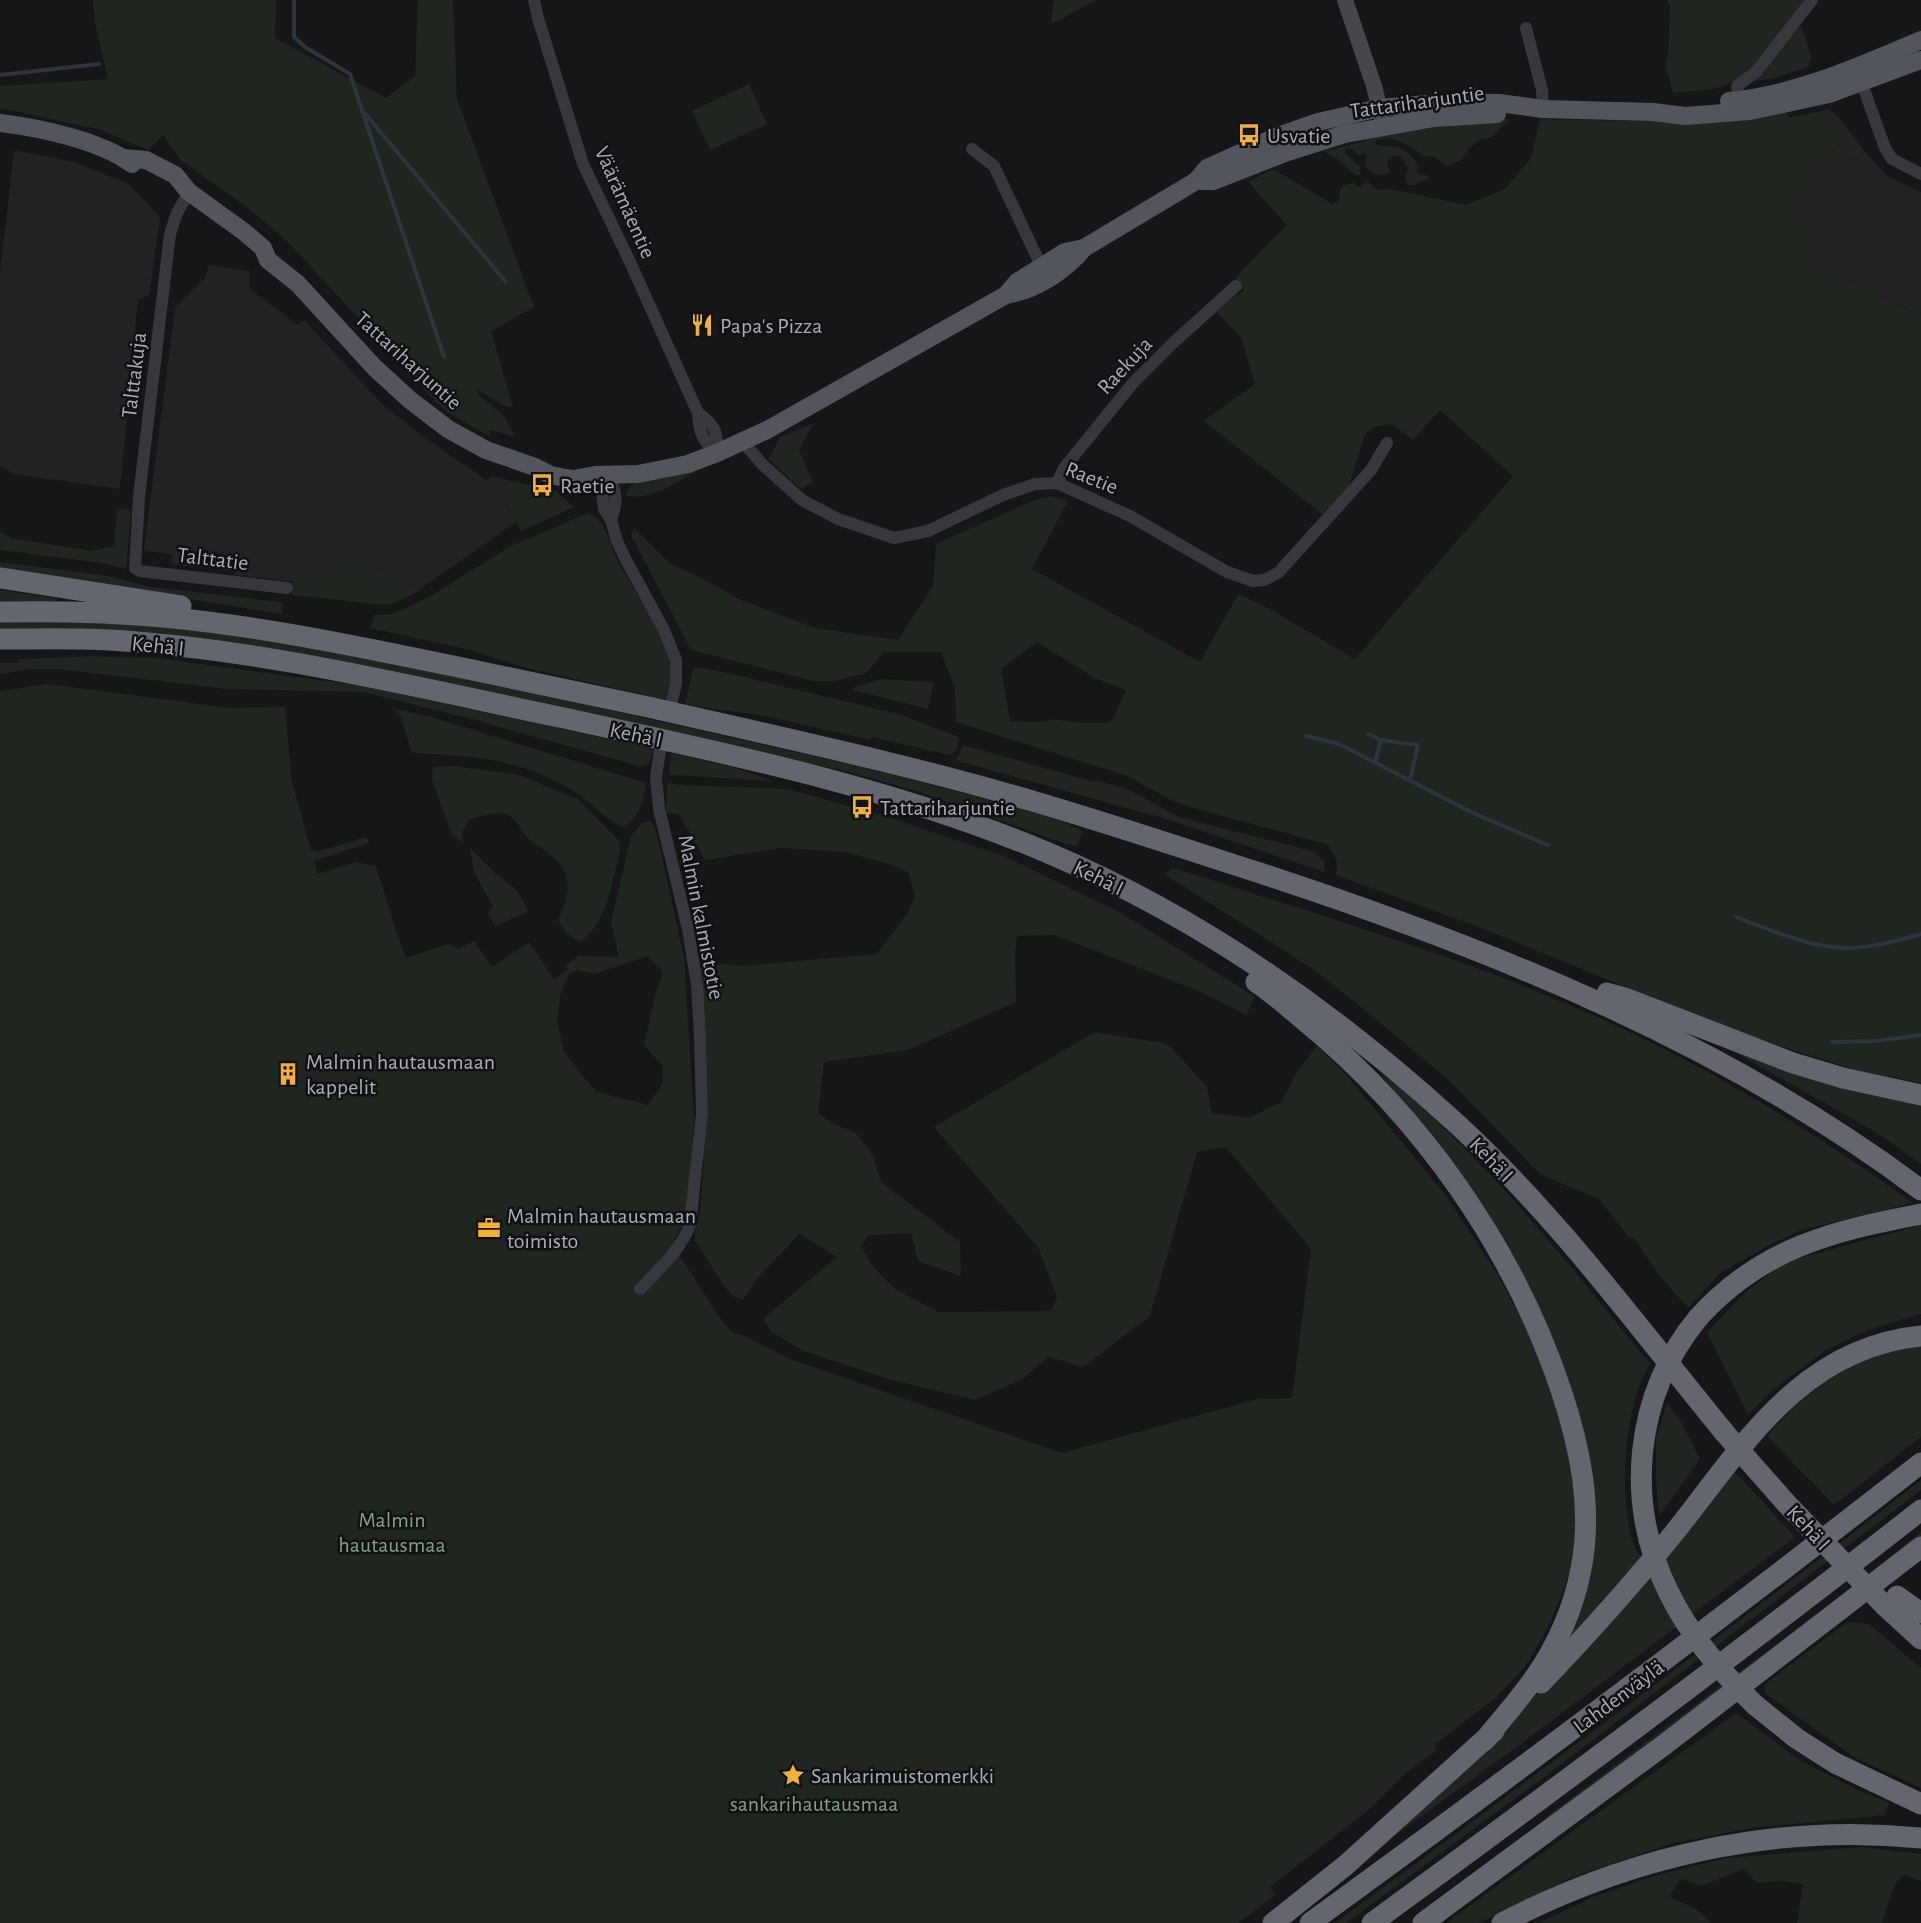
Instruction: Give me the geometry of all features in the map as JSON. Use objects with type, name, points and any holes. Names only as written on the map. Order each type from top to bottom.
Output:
[{"type":"highway","points":[[0,578],[272,621],[327,640]]},
{"type":"highway","name":"Kehä I","points":[[0,612],[112,614],[166,618],[253,628],[327,640],[501,675],[727,725],[916,770],[1028,800],[1307,889],[1410,925],[1622,1012],[1715,1059],[1815,1118],[1921,1190]]},
{"type":"highway","name":"Kehä I","points":[[0,639],[109,640],[248,656],[397,684],[780,766],[927,808],[1008,837],[1125,889],[1210,937],[1311,1004],[1368,1047],[1460,1126],[1526,1194],[1591,1268],[1724,1432],[1786,1503],[1833,1552],[1866,1570],[1890,1600]]},
{"type":"highway","points":[[1210,937],[1238,970],[1266,989],[1342,1052],[1385,1096],[1442,1164],[1478,1216],[1511,1274],[1541,1335],[1553,1366],[1575,1436],[1582,1474],[1586,1533],[1581,1571],[1562,1630],[1540,1668],[1484,1741]]},
{"type":"highway","points":[[1519,968],[1625,998],[1793,1063],[1843,1078],[1921,1095]]},
{"type":"highway","points":[[1921,1214],[1822,1237],[1779,1254],[1736,1282],[1698,1318],[1671,1356],[1649,1410],[1641,1467],[1642,1509],[1652,1551],[1669,1593],[1683,1618],[1726,1677],[1755,1705],[1796,1738],[1835,1763],[1921,1804]]},
{"type":"highway","points":[[1274,1923],[1346,1864],[1484,1741],[1584,1638],[1632,1584],[1751,1434],[1792,1393],[1843,1358],[1891,1341],[1921,1336]]},
{"type":"highway","name":"Lahdenväylä","points":[[1310,1923],[1525,1766],[1794,1562],[1921,1462]]},
{"type":"highway","name":"Lahdenväylä","points":[[1372,1923],[1701,1679],[1921,1510]]},
{"type":"highway","points":[[1423,1923],[1664,1745],[1921,1547]]},
{"type":"highway","points":[[1890,1600],[1921,1613]]},
{"type":"highway","points":[[1890,1600],[1921,1639]]},
{"type":"highway","points":[[1502,1923],[1560,1895],[1620,1872],[1716,1846],[1808,1835],[1857,1834],[1921,1838]]},
{"type":"main road","points":[[1345,0],[1382,117]]},
{"type":"main road","name":"Tattariharjuntie","points":[[0,123],[62,135],[123,158],[146,160],[175,175],[189,192],[263,248],[268,260],[298,284],[374,367],[410,400],[439,422],[486,450],[551,475],[574,479],[601,475],[638,474],[669,468],[743,442],[1006,295],[1023,292],[1044,272],[1072,263],[1084,248],[1196,181],[1207,168],[1278,136],[1318,122],[1382,117],[1452,102],[1499,103],[1543,109],[1653,112],[1685,116],[1750,111],[1829,94],[1921,40]]},
{"type":"main road","name":"Tattariharjuntie","points":[[1653,112],[1684,105],[1739,100],[1857,76],[1921,60]]},
{"type":"street","name":"Väärämäentie","points":[[534,0],[583,164],[698,413],[711,422],[718,438],[717,453]]},
{"type":"street","points":[[1739,100],[1737,86],[1756,72],[1812,0]]},
{"type":"street","points":[[1526,28],[1542,90],[1543,109]]},
{"type":"street","points":[[1857,76],[1889,153],[1901,165],[1921,174]]},
{"type":"street","points":[[972,148],[994,166],[1044,272]]},
{"type":"street","name":"Talttakuja","points":[[135,568],[139,497],[170,234],[177,213],[189,192]]},
{"type":"street","name":"Raekuja","points":[[1057,483],[1064,468],[1133,383],[1236,286]]},
{"type":"street","name":"Raetie","points":[[743,442],[763,465],[802,500],[838,519],[894,538],[928,531],[1003,495],[1035,484],[1057,483],[1130,516],[1227,572],[1253,581],[1264,580],[1278,573],[1364,478],[1387,443]]},
{"type":"street","points":[[601,475],[604,509],[611,520],[617,542],[664,630],[676,660],[676,683],[672,701]]},
{"type":"street","name":"Talttatie","points":[[135,568],[140,571],[287,588]]},
{"type":"street","name":"Malmin kalmistotie","points":[[640,1289],[677,1251],[690,1225],[702,1113],[697,985],[687,929],[658,809],[656,777],[660,751]]},
{"type":"shaded area","points":[[1827,149],[1856,159],[1865,152],[1887,176],[1921,192],[1921,316],[1811,265],[1797,215]]},
{"type":"shaded area","points":[[14,150],[74,162],[127,183],[160,217],[149,296],[138,299],[120,489],[13,474],[0,466],[0,274]]},
{"type":"shaded area","points":[[208,265],[250,271],[249,288],[298,325],[304,320],[385,407],[498,488],[516,522],[426,585],[395,590],[395,571],[306,574],[305,583],[235,575],[234,571],[171,564],[172,554],[144,551],[175,308],[206,277]]},
{"type":"green space","points":[[93,0],[276,0],[275,38],[386,98],[415,76],[418,0],[453,0],[457,99],[534,307],[491,331],[513,407],[505,406],[476,389],[478,394],[505,417],[515,437],[491,430],[489,436],[450,414],[435,401],[286,240],[249,209],[181,160],[163,135],[148,150],[101,130],[0,108],[0,86],[108,79],[95,23]]},
{"type":"green space","points":[[1054,0],[1097,0],[1051,24]]},
{"type":"green space","points":[[1667,0],[1804,0],[1790,24],[1770,50],[1735,81],[1717,88],[1673,93],[1665,64],[1668,56],[1670,8]]},
{"type":"green space","points":[[1798,27],[1802,28],[1811,56],[1809,67],[1771,79],[1753,81]]},
{"type":"green space","points":[[749,84],[767,124],[710,150],[692,111]]},
{"type":"green space","points":[[1787,107],[1789,118],[1829,109],[1841,120],[1865,152],[1856,159],[1827,149],[1797,215],[1827,228],[1811,265],[1921,316],[1921,1083],[1856,1070],[1733,1031],[1479,927],[1336,875],[1336,859],[1327,844],[1200,810],[1173,801],[1127,776],[956,722],[955,688],[941,652],[884,652],[866,673],[835,681],[813,681],[691,650],[631,535],[634,528],[670,564],[692,573],[741,600],[815,628],[898,640],[933,586],[936,544],[1035,500],[1051,496],[1068,501],[1032,569],[1200,662],[1238,594],[1268,608],[1355,659],[1513,476],[1440,410],[1413,440],[1392,424],[1373,427],[1365,434],[1349,486],[1322,514],[1204,421],[1255,384],[1241,337],[1216,311],[1244,290],[1235,278],[1287,225],[1248,182],[1273,169],[1332,204],[1340,200],[1339,191],[1342,186],[1353,183],[1359,187],[1368,181],[1377,190],[1391,189],[1466,205],[1505,189],[1531,158],[1540,119],[1657,121]],"holes":[[[1037,642],[1096,679],[1126,690],[1112,721],[1105,723],[1053,719],[1043,722],[1010,721],[1001,669]]]},
{"type":"green space","points":[[1511,119],[1490,138],[1479,140],[1470,147],[1461,160],[1447,166],[1433,156],[1424,157],[1402,142],[1389,139],[1376,140],[1376,145],[1403,149],[1417,163],[1419,174],[1429,176],[1428,180],[1418,182],[1416,185],[1409,185],[1405,180],[1408,168],[1401,157],[1396,155],[1388,162],[1389,173],[1379,175],[1365,166],[1367,156],[1365,153],[1358,155],[1352,148],[1345,150],[1345,153],[1360,167],[1361,175],[1355,175],[1323,151],[1364,142],[1383,131],[1449,121]]},
{"type":"green space","points":[[814,423],[799,450],[813,482],[801,489],[769,459],[780,437]]},
{"type":"green space","points":[[693,471],[694,473],[654,493],[637,497],[626,494],[630,486],[636,483]]},
{"type":"green space","points":[[492,476],[557,492],[574,507],[521,531],[498,488],[487,480]]},
{"type":"green space","points":[[121,508],[130,510],[131,515],[126,569],[102,563],[0,550],[0,531],[11,538],[91,551],[114,546],[117,511]]},
{"type":"green space","points":[[588,513],[596,517],[603,525],[619,564],[654,622],[669,655],[671,680],[665,700],[519,666],[471,650],[370,628],[375,615],[392,614],[402,610],[434,594],[509,547]]},
{"type":"green space","points":[[0,562],[108,576],[151,587],[281,602],[283,614],[0,570]]},
{"type":"green space","points":[[395,571],[395,590],[426,585],[407,598],[385,605],[292,595],[292,582],[305,583],[306,573]]},
{"type":"green space","points":[[0,590],[59,599],[53,602],[0,601]]},
{"type":"green space","points":[[0,620],[112,622],[210,632],[310,647],[502,686],[888,773],[1059,820],[1083,831],[1077,846],[1066,844],[919,792],[845,771],[696,738],[57,629],[0,628]]},
{"type":"green space","points":[[89,656],[156,658],[364,686],[654,749],[648,764],[639,766],[468,718],[363,692],[227,689],[59,669],[31,669],[0,674],[0,663],[18,663],[18,659]]},
{"type":"green space","points":[[695,667],[898,714],[957,736],[959,738],[956,751],[949,755],[765,716],[685,705]]},
{"type":"green space","points":[[881,679],[934,682],[928,709],[853,690],[853,688]]},
{"type":"green space","name":"Malmin hautausmaa","points":[[47,684],[231,708],[285,707],[292,782],[311,850],[319,851],[367,837],[369,843],[315,861],[317,874],[357,862],[376,866],[406,958],[448,944],[458,949],[474,941],[492,967],[529,942],[554,979],[568,969],[566,965],[578,956],[619,957],[611,922],[631,836],[642,823],[650,821],[654,825],[659,843],[684,958],[694,1120],[689,1195],[684,1221],[672,1244],[722,1321],[733,1333],[745,1336],[790,1359],[1062,1453],[1258,1399],[1292,1398],[1311,1249],[1226,1147],[1197,1152],[1150,1316],[1083,1367],[1048,1357],[1021,1380],[975,1400],[888,1379],[803,1351],[771,1331],[763,1319],[837,1257],[799,1234],[756,1280],[744,1299],[735,1297],[726,1289],[695,1241],[700,1213],[708,1099],[706,1030],[700,961],[742,966],[877,954],[908,912],[915,897],[908,872],[892,865],[845,852],[780,848],[705,860],[679,814],[666,813],[667,783],[788,789],[894,819],[1002,855],[1121,913],[1254,996],[1247,1015],[1201,992],[1055,935],[1017,936],[1016,1002],[908,1050],[824,1062],[818,1113],[834,1124],[856,1133],[873,1155],[881,1182],[960,1242],[961,1276],[918,1261],[911,1233],[869,1235],[861,1246],[870,1263],[895,1289],[938,1312],[1051,1311],[1057,1297],[1038,1247],[934,1127],[1095,1032],[1163,1043],[1171,1047],[1207,1087],[1212,1113],[1249,1118],[1282,1102],[1297,1072],[1317,1046],[1343,1071],[1444,1193],[1498,1275],[1530,1336],[1555,1403],[1569,1454],[1575,1488],[1576,1558],[1548,1628],[1525,1667],[1494,1699],[1434,1745],[1437,1750],[1405,1774],[1371,1808],[1270,1887],[1276,1895],[1238,1923],[0,1923],[0,691]],"holes":[[[647,956],[663,971],[644,1045],[662,1065],[663,1083],[648,1105],[597,1092],[564,1051],[557,1021],[561,992],[569,974],[577,970],[594,974]]]},
{"type":"green space","points":[[391,708],[431,717],[646,783],[640,808],[629,824],[623,827],[610,820],[575,792],[535,772],[496,761],[412,753],[400,715]]},
{"type":"green space","points":[[963,745],[1132,791],[1179,817],[1312,851],[1324,860],[1325,872],[1169,820],[955,760]]},
{"type":"green space","points":[[672,753],[736,768],[772,781],[671,775],[669,772]]},
{"type":"green space","points":[[454,766],[520,775],[579,800],[619,841],[620,851],[607,902],[588,936],[579,942],[567,934],[558,920],[567,892],[566,875],[555,859],[527,837],[512,818],[497,813],[469,820],[462,833],[463,843],[452,835],[432,780],[433,767]]},
{"type":"green space","points":[[470,848],[517,891],[528,912],[495,926],[488,913],[493,907],[474,872]]},
{"type":"green space","points":[[1174,868],[1441,955],[1597,1017],[1679,1057],[1760,1102],[1838,1151],[1913,1203],[1802,1230],[1769,1245],[1720,1273],[1688,1308],[1658,1274],[1635,1239],[1628,1236],[1599,1199],[1540,1174],[1450,1081],[1313,969],[1164,874]]},
{"type":"green space","points":[[1719,1043],[1921,1099],[1921,1164],[1877,1133]]},
{"type":"green space","points":[[1379,1073],[1416,1101],[1476,1160],[1553,1246],[1650,1364],[1634,1403],[1626,1452],[1628,1524],[1634,1545],[1642,1559],[1565,1648],[1586,1448],[1442,1148]]},
{"type":"green space","points":[[1921,1225],[1921,1314],[1870,1329],[1826,1350],[1773,1390],[1748,1414],[1707,1332],[1747,1291],[1784,1262]]},
{"type":"green space","points":[[1921,1345],[1921,1437],[1834,1505],[1767,1436],[1802,1401],[1846,1369],[1891,1351]]},
{"type":"green space","points":[[1667,1403],[1680,1420],[1700,1459],[1659,1516],[1656,1438]]},
{"type":"green space","points":[[1730,1469],[1795,1537],[1691,1615],[1662,1556]]},
{"type":"green space","points":[[1921,1480],[1921,1490],[1539,1781],[1346,1923],[1335,1923],[1630,1704]]},
{"type":"green space","points":[[1921,1532],[1921,1541],[1587,1797],[1542,1820],[1843,1594]]},
{"type":"green space","points":[[1651,1571],[1679,1625],[1380,1846],[1504,1730]]},
{"type":"green space","points":[[1847,1622],[1869,1624],[1921,1668],[1921,1788],[1857,1759],[1766,1694],[1764,1685]]},
{"type":"green space","points":[[1736,1713],[1801,1761],[1862,1792],[1889,1802],[1885,1815],[1752,1828],[1673,1843],[1571,1878],[1479,1923],[1446,1923]]},
{"type":"green space","points":[[1862,1847],[1921,1854],[1921,1881],[1904,1874],[1894,1886],[1882,1923],[1797,1923],[1803,1884],[1782,1881],[1757,1883],[1744,1869],[1701,1886],[1680,1879],[1670,1897],[1698,1910],[1711,1923],[1539,1923],[1595,1896],[1657,1875],[1726,1858]]},
{"type":"waterway","points":[[294,0],[294,37],[305,47],[350,74],[444,357]]},
{"type":"waterway","points":[[0,75],[99,64]]},
{"type":"waterway","points":[[362,110],[506,282]]},
{"type":"waterway","points":[[1368,734],[1381,740]]},
{"type":"waterway","points":[[1306,736],[1339,744],[1473,813],[1548,845]]},
{"type":"waterway","points":[[1375,762],[1381,740],[1418,745],[1410,780]]},
{"type":"waterway","points":[[1736,917],[1792,938],[1837,948],[1873,946],[1921,934]]},
{"type":"waterway","points":[[1832,1042],[1877,1041],[1921,1035]]},
{"type":"place","name":"Usvatie","points":[[1249,135]]},
{"type":"place","name":"Papa's Pizza","points":[[702,325]]},
{"type":"place","name":"Raetie","points":[[542,485]]},
{"type":"place","name":"Tattariharjuntie","points":[[862,807]]},
{"type":"place","name":"Malmin hautausmaan kappelit","points":[[288,1074]]},
{"type":"place","name":"Malmin hautausmaan toimisto","points":[[489,1228]]},
{"type":"place","name":"Sankarimuistomerkki","points":[[793,1775]]},
{"type":"park label","name":"sankarihautausmaa","points":[[814,1803]]}]
